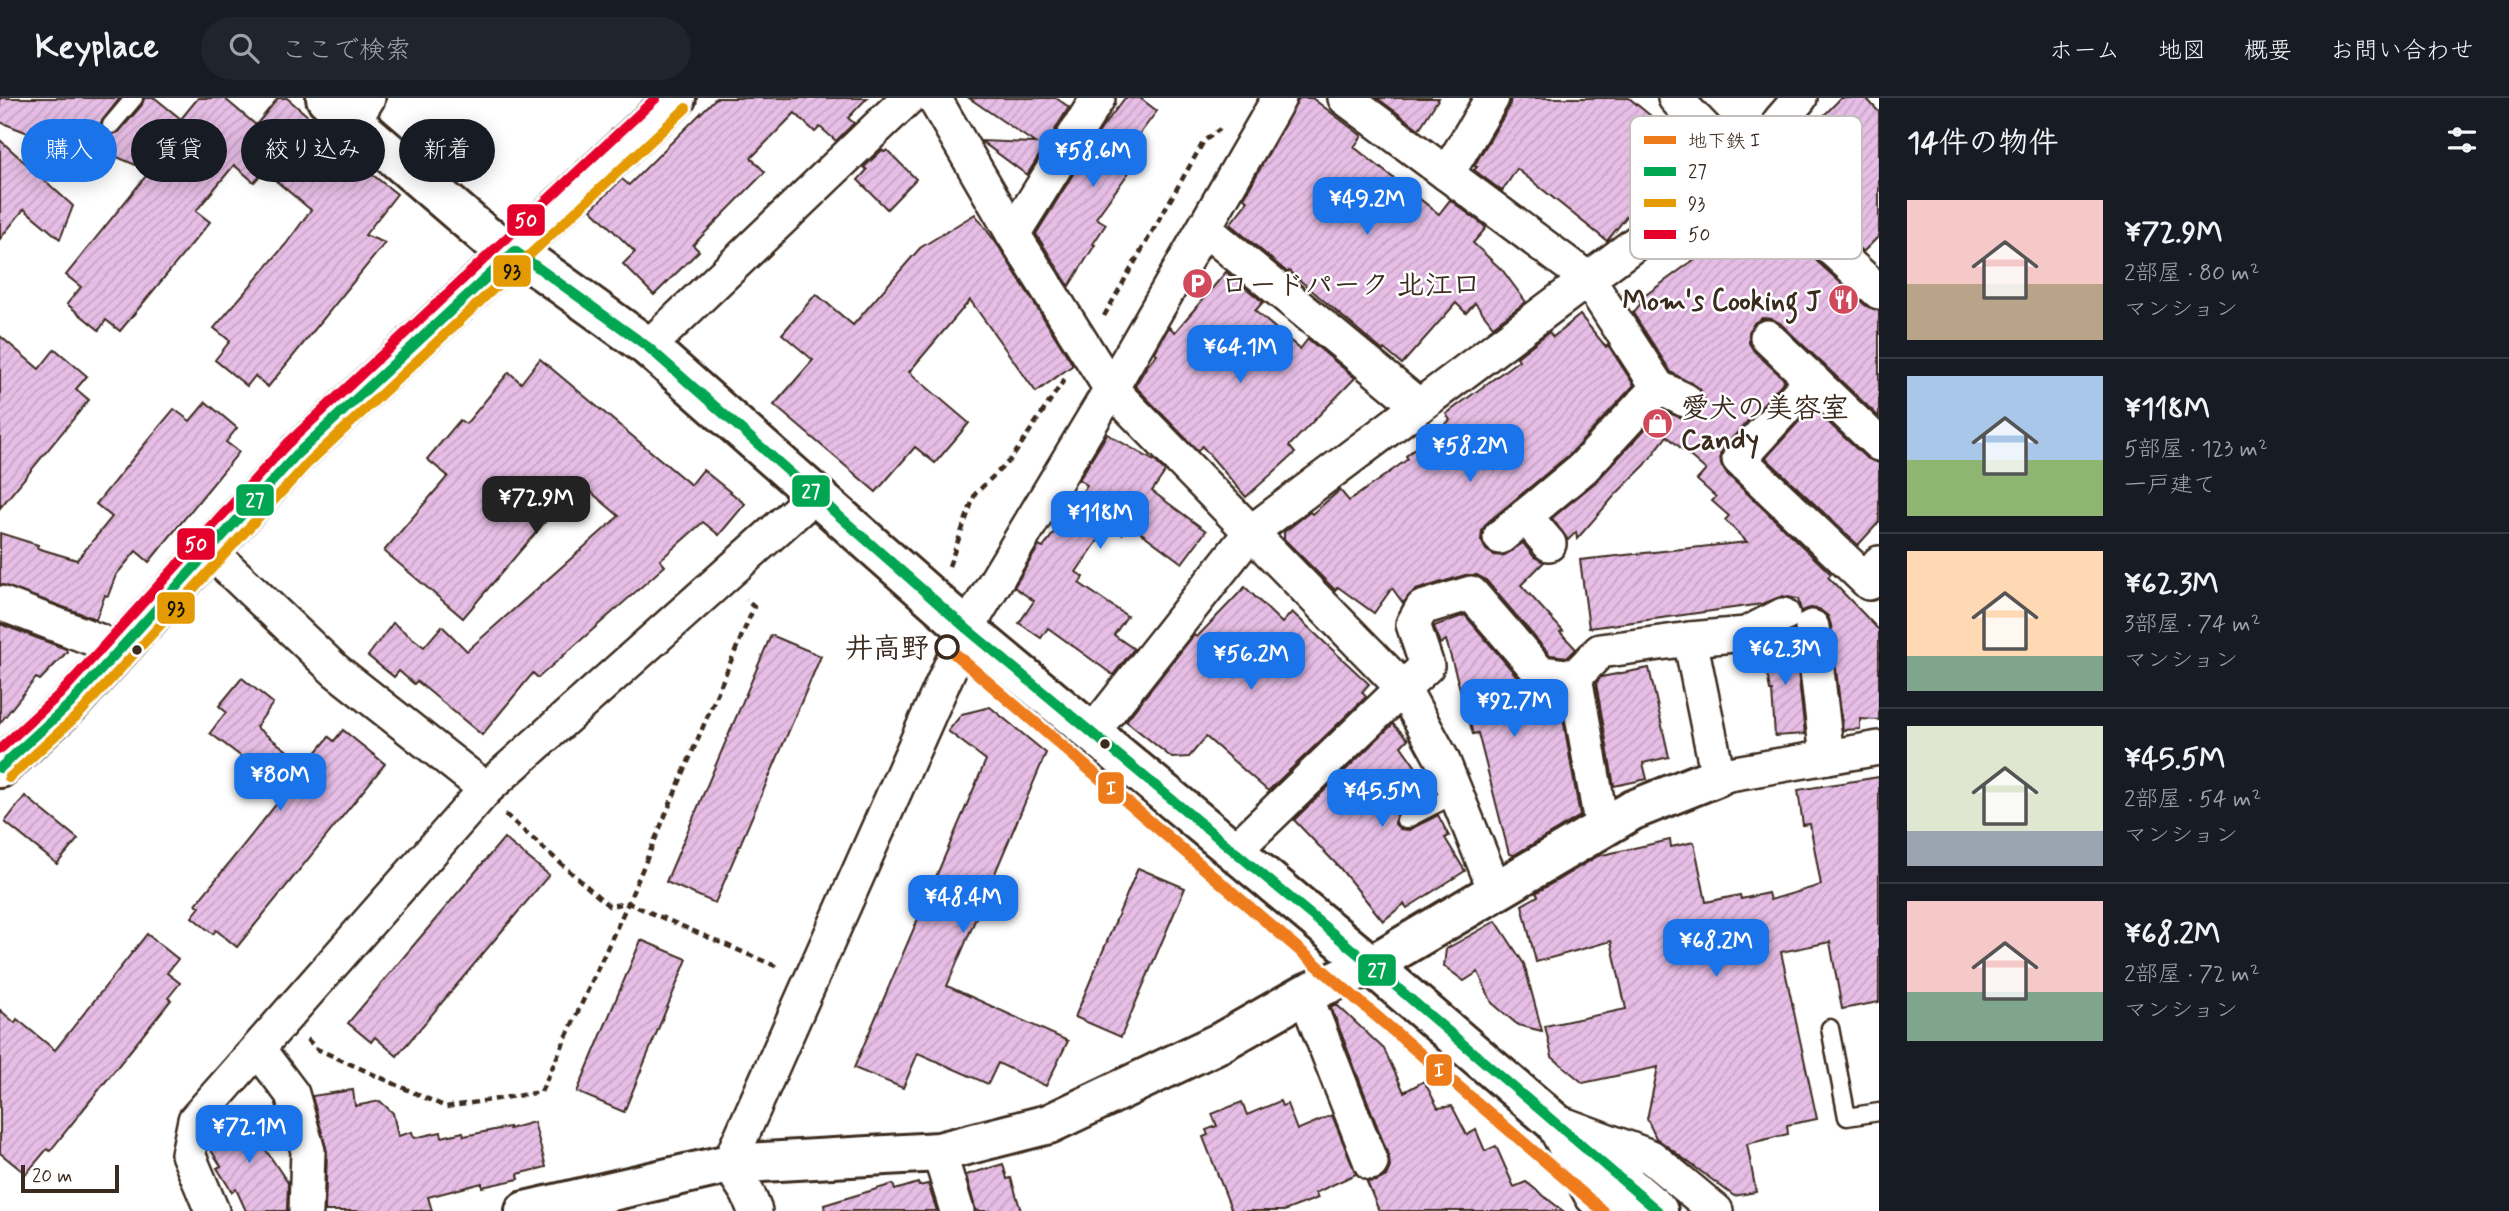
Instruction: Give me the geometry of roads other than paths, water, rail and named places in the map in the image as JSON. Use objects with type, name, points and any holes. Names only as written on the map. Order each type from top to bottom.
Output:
[{"type":"street","points":[[0,768],[71,703],[297,454],[676,98]]},
{"type":"street","points":[[648,347],[908,98]]},
{"type":"street","points":[[934,98],[1013,233],[1111,389],[1403,688],[1443,759],[1495,890]]},
{"type":"street","points":[[1013,233],[1098,98]]},
{"type":"street","points":[[729,1164],[967,629],[1111,389],[1279,98]]},
{"type":"street","points":[[1345,98],[1588,279],[1672,393],[1500,537]]},
{"type":"street","points":[[1447,174],[1492,98]]},
{"type":"street","points":[[1675,98],[1692,116]]},
{"type":"street","points":[[350,106],[486,236],[515,251],[648,347],[967,629],[1371,965],[1658,1211]]},
{"type":"street","points":[[1205,229],[1419,406]]},
{"type":"street","points":[[1091,734],[1250,533],[1630,248]]},
{"type":"street","points":[[1843,259],[1879,292]]},
{"type":"street","points":[[1768,337],[1879,444]]},
{"type":"street","points":[[1812,379],[1739,459],[1869,583],[1879,563]]},
{"type":"street","points":[[212,1211],[188,1154],[195,1120],[492,799],[814,496]]},
{"type":"street","points":[[1525,516],[1549,544]]},
{"type":"street","points":[[210,551],[335,670],[492,799]]},
{"type":"street","points":[[1233,852],[1427,666],[1413,624],[1422,608],[1471,593],[1540,673],[1575,677]]},
{"type":"street","points":[[0,603],[99,641],[118,653]]},
{"type":"street","points":[[1575,677],[1600,651],[1746,634],[1798,621],[1827,757]]},
{"type":"street","points":[[1690,639],[1718,775]]},
{"type":"street","points":[[1575,677],[1602,828]]},
{"type":"street","points":[[525,1211],[608,1202],[729,1164],[939,1152],[1049,1124],[1221,1042],[1305,994],[1371,965],[1633,810],[1718,775],[1879,748]]},
{"type":"street","points":[[1305,994],[1371,1163]]},
{"type":"street","points":[[258,1049],[292,1094],[308,1151],[306,1211]]},
{"type":"street","points":[[1550,1119],[1599,1206]]},
{"type":"street","points":[[1550,1119],[1651,1157],[1716,1211]]},
{"type":"street","points":[[939,1152],[957,1211]]},
{"type":"street","points":[[729,1164],[748,1194],[755,1211]]},
{"type":"lane","points":[[116,119],[134,98]]},
{"type":"lane","points":[[1405,820],[1456,794]]},
{"type":"lane","points":[[1830,1028],[1847,1117],[1879,1112]]},
{"type":"metro line","name":"I","points":[[947,647],[1603,1211]]},
{"type":"place","name":"ロードパーク 北江口","points":[[1198,284]]},
{"type":"place","name":"Mom's Cooking J","points":[[1844,300]]},
{"type":"place","name":"愛犬の美容室 Candy","points":[[1658,423]]},
{"type":"place","name":"井高野","points":[[947,647]]}]
